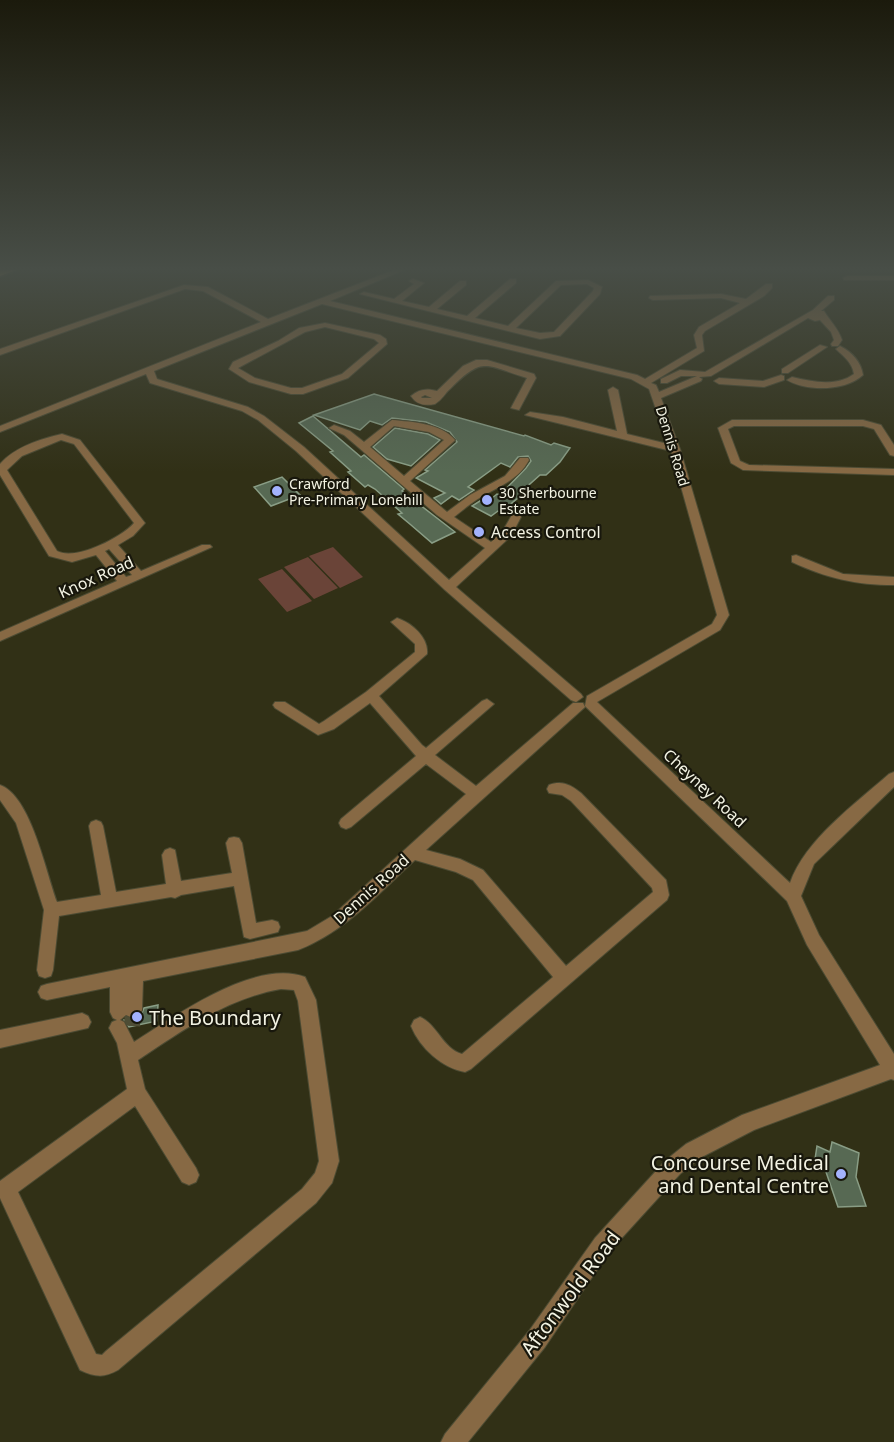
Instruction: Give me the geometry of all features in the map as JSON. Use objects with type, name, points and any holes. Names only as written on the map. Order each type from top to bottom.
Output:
[{"type":"street","points":[[0,352],[42,337]]},
{"type":"street","points":[[0,429],[229,337]]},
{"type":"street","points":[[290,337],[236,364],[233,369],[252,380],[291,391],[303,391],[345,376],[383,344],[380,339],[374,337]]},
{"type":"street","points":[[472,337],[634,377],[653,388],[680,385],[703,376],[774,337]]},
{"type":"street","points":[[653,388],[701,349],[698,337]]},
{"type":"street","points":[[653,388],[680,373],[717,376],[719,381],[764,384],[783,375],[823,347],[831,351],[837,347],[837,337]]},
{"type":"street","points":[[783,375],[792,380],[818,384],[843,384],[853,380],[859,375],[859,370],[849,356],[837,347]]},
{"type":"street","points":[[505,368],[523,350]]},
{"type":"street","points":[[437,396],[470,364],[481,362],[528,374],[532,378],[516,408]]},
{"type":"street","name":"Cheyney Road","points":[[149,370],[153,381],[244,409],[261,418],[300,449],[450,587],[585,702],[793,896]]},
{"type":"street","points":[[669,378],[680,385]]},
{"type":"street","name":"Dennis Road","points":[[47,992],[253,952],[312,937],[338,921],[476,794],[585,702],[716,627],[723,615],[675,449],[653,388]]},
{"type":"street","points":[[613,390],[623,436]]},
{"type":"street","points":[[530,415],[563,420],[675,449]]},
{"type":"street","points":[[364,447],[392,423],[435,430],[448,435],[450,440],[404,482]]},
{"type":"street","points":[[894,453],[878,427],[868,424],[732,423],[723,428],[736,463],[747,468],[894,472]]},
{"type":"street","points":[[334,428],[347,434],[404,482],[447,514],[496,545]]},
{"type":"street","points":[[66,438],[76,441],[140,521],[136,531],[110,543],[74,558],[60,557],[53,553],[2,470],[6,460],[53,439],[66,438]]},
{"type":"street","points":[[447,514],[477,495],[507,481],[524,460]]},
{"type":"street","points":[[450,587],[496,545],[511,528],[516,517]]},
{"type":"street","points":[[110,543],[139,576]]},
{"type":"street","name":"Knox Road","points":[[0,637],[206,547]]},
{"type":"street","points":[[97,549],[124,582]]},
{"type":"street","points":[[796,559],[827,574],[846,580],[894,581]]},
{"type":"street","points":[[280,705],[318,730],[329,725],[371,695],[421,654],[420,641],[397,622]]},
{"type":"street","points":[[371,695],[425,757],[476,794]]},
{"type":"street","points":[[346,823],[487,704]]},
{"type":"street","points":[[894,778],[809,859],[793,896],[813,940],[894,1070]]},
{"type":"street","points":[[420,1026],[446,1056],[453,1061],[465,1063],[659,899],[663,891],[660,885],[573,794],[562,788],[554,789]]},
{"type":"street","points":[[0,791],[13,801],[28,829],[35,860],[52,910],[45,970]]},
{"type":"street","points":[[96,826],[110,900]]},
{"type":"street","points":[[234,843],[250,932],[272,927]]},
{"type":"street","points":[[411,852],[460,866],[478,875],[565,978]]},
{"type":"street","points":[[170,855],[175,891]]},
{"type":"street","points":[[52,910],[175,891],[240,878]]},
{"type":"street","points":[[127,976],[126,1029],[137,1093],[189,1175]]},
{"type":"street","points":[[126,1029],[205,1008],[228,996],[276,982],[290,980],[299,983],[307,1000],[328,1153],[327,1173],[322,1183],[153,1328],[105,1367],[96,1367],[88,1362],[3,1184],[137,1093]]},
{"type":"street","points":[[0,1039],[82,1022]]},
{"type":"street","name":"Aftonwold Road","points":[[453,1442],[537,1339],[602,1245],[673,1167],[693,1151],[749,1122],[894,1070]]},
{"type":"shaded area","points":[[333,547],[363,577],[340,588],[309,556]]},
{"type":"shaded area","points":[[308,557],[338,588],[314,599],[284,567]]},
{"type":"shaded area","points":[[282,569],[312,601],[287,612],[258,579]]},
{"type":"building","points":[[374,394],[525,435],[551,445],[554,443],[570,448],[560,462],[546,475],[540,475],[521,492],[524,493],[501,512],[498,511],[491,516],[472,506],[486,497],[491,499],[497,494],[500,495],[526,468],[531,461],[528,456],[518,457],[510,467],[501,463],[468,487],[474,490],[459,500],[452,496],[441,504],[434,498],[445,493],[416,478],[428,471],[425,470],[457,442],[450,432],[426,422],[392,418],[382,425],[370,421],[360,430],[314,415]]},
{"type":"building","points":[[313,416],[361,457],[364,455],[404,489],[402,491],[455,532],[432,543],[398,514],[402,513],[375,489],[368,485],[365,487],[348,472],[351,471],[330,452],[333,451],[299,423]]},
{"type":"building","points":[[395,428],[428,434],[440,440],[411,466],[387,459],[373,447]]},
{"type":"building","name":"Crawford Pre-Primary Lonehill","points":[[282,477],[300,495],[271,506],[254,487]]},
{"type":"building","points":[[158,1005],[157,1021],[129,1027],[124,1020],[140,1018],[144,1008]]},
{"type":"building","name":"Concourse Medical and Dental Centre","points":[[832,1142],[859,1153],[856,1177],[866,1206],[838,1207],[826,1172],[827,1165],[815,1159],[817,1146],[830,1152]]},
{"type":"tunnel","points":[[132,1026],[133,1010]]},
{"type":"place","name":"Crawford Pre-Primary Lonehill","points":[[277,491]]},
{"type":"place","name":"30 Sherbourne Estate","points":[[487,500]]},
{"type":"place","name":"Access Control","points":[[479,532]]},
{"type":"place","name":"The Boundary","points":[[137,1017]]},
{"type":"place","name":"Concourse Medical and Dental Centre","points":[[841,1174]]}]
